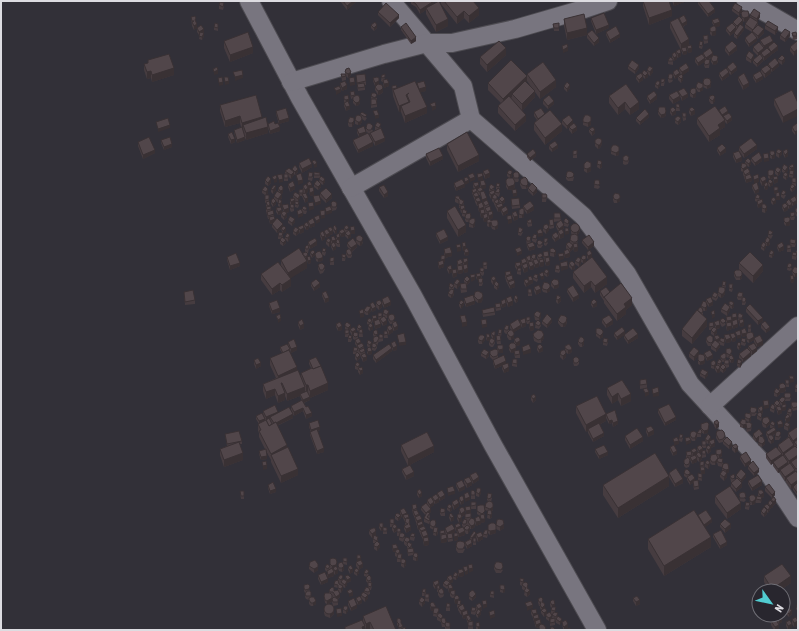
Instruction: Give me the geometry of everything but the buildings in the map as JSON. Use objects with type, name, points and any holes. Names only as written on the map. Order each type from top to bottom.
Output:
[{"type":"street","points":[[249,1],[292,82],[413,296],[493,445],[597,630]]},
{"type":"street","points":[[391,1],[463,86],[471,119],[583,216],[627,274],[690,384],[759,458],[798,518]]},
{"type":"street","points":[[292,82],[384,54],[427,43],[452,43],[516,29],[608,1]]},
{"type":"street","points":[[746,1],[798,31]]},
{"type":"street","points":[[352,188],[471,119]]},
{"type":"street","points":[[710,406],[798,326]]}]
